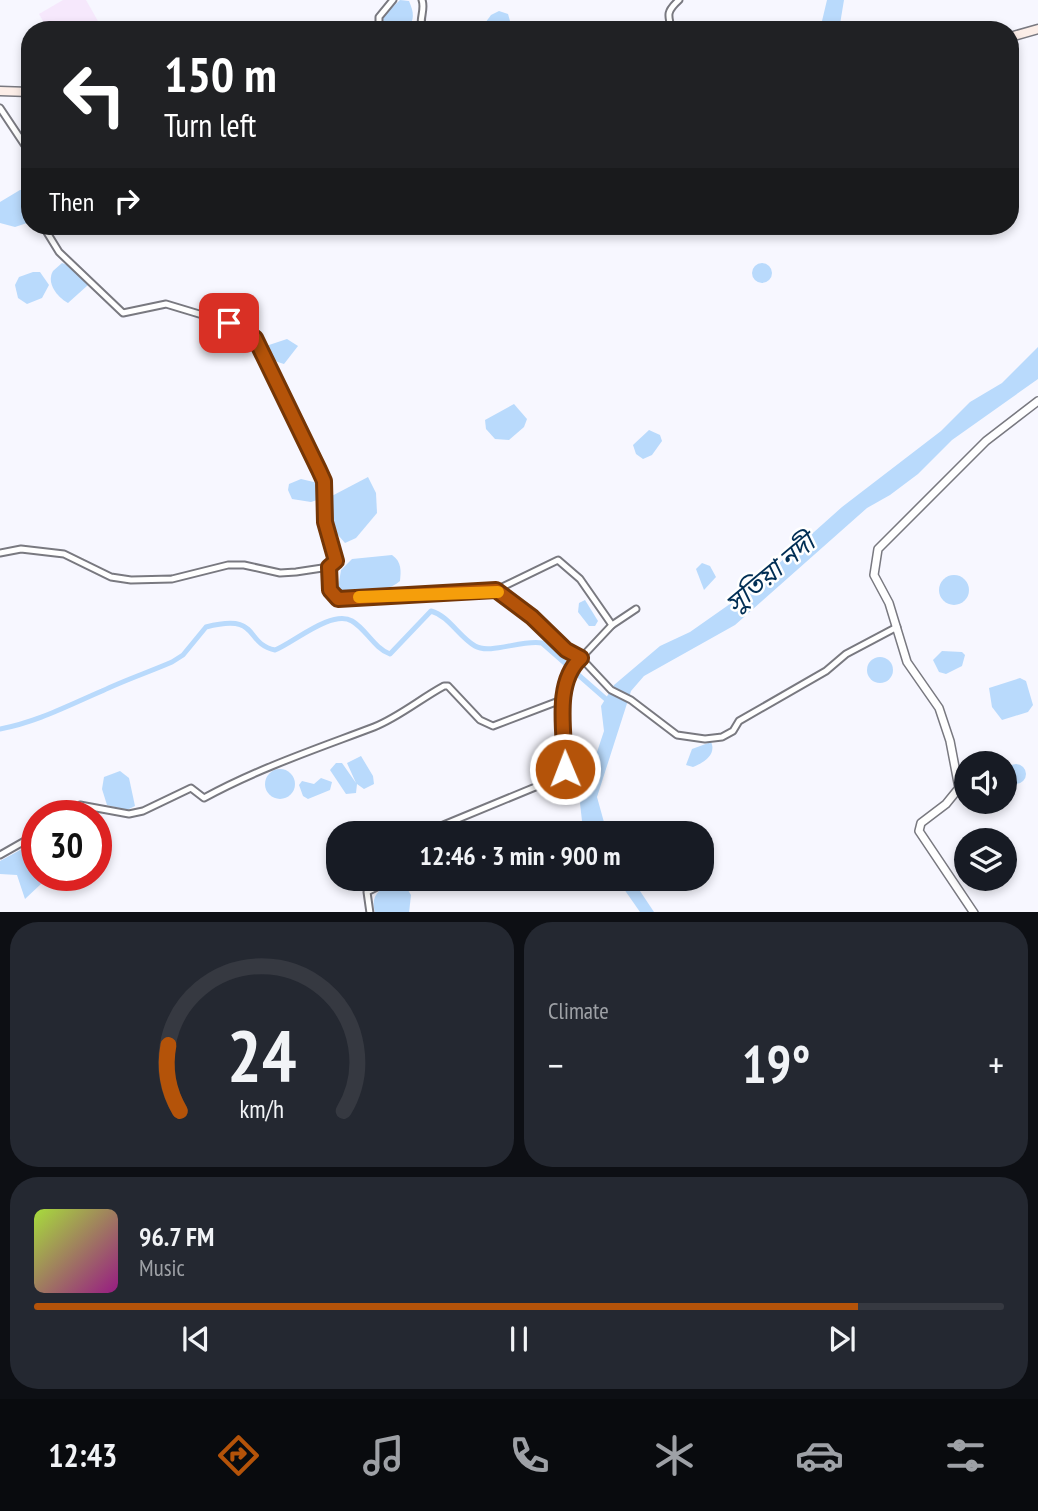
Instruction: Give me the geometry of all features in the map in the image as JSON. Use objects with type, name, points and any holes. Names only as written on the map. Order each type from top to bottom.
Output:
[{"type":"main road","points":[[1019,34],[1038,29]]},
{"type":"main road","points":[[0,91],[21,92]]},
{"type":"street","points":[[379,21],[379,17],[393,0]]},
{"type":"street","points":[[421,21],[425,7],[422,0]]},
{"type":"street","points":[[670,21],[669,7],[679,0]]},
{"type":"street","points":[[0,108],[21,140]]},
{"type":"street","points":[[0,553],[21,549],[64,554],[111,577],[131,580],[172,579],[228,565],[244,565],[280,573],[329,567],[336,561],[325,522],[324,481],[255,338],[229,323],[166,304],[123,313],[59,252],[49,235]]},
{"type":"street","points":[[974,912],[919,831],[920,822],[946,804],[959,788],[950,741],[939,708],[907,662],[889,603],[874,575],[878,549],[986,441],[1038,401]]},
{"type":"street","points":[[329,567],[330,590],[338,599],[496,590],[558,560],[580,579],[612,625]]},
{"type":"street","points":[[496,590],[532,617],[566,650],[581,658],[611,690],[631,700],[677,735],[705,739],[722,737],[733,731],[739,721],[826,671],[846,654],[897,627]]},
{"type":"street","points":[[453,821],[562,776],[565,769],[564,699],[571,670],[612,625],[636,608]]},
{"type":"street","points":[[112,810],[133,813],[191,788],[204,798],[300,753],[376,726],[444,685],[480,720],[493,726],[564,699]]},
{"type":"street","points":[[0,855],[21,843]]},
{"type":"street","points":[[369,891],[370,912]]},
{"type":"shaded area","points":[[63,0],[86,0],[98,21],[43,21],[39,14]]},
{"type":"water","points":[[400,0],[409,1],[411,5],[412,21],[383,21],[383,16]]},
{"type":"water","points":[[827,0],[844,0],[840,21],[822,21]]},
{"type":"water","points":[[499,11],[508,14],[510,21],[487,21]]},
{"type":"water","points":[[20,190],[21,225],[15,227],[0,223],[0,202]]},
{"type":"water","points":[[62,263],[70,266],[88,285],[68,303],[57,293],[51,280],[53,271]]},
{"type":"water","points":[[762,263],[769,266],[772,273],[769,280],[762,283],[755,280],[752,273],[755,266]]},
{"type":"water","points":[[40,272],[49,285],[42,298],[27,304],[18,298],[15,285],[19,277]]},
{"type":"water","points":[[287,339],[298,346],[284,364],[268,356],[266,346]]},
{"type":"water","name":"সুতিয়া নদী","points":[[1038,347],[1038,379],[952,440],[918,474],[867,508],[735,625],[644,676],[631,691],[597,797],[604,821],[582,821],[580,803],[604,731],[601,706],[614,685],[660,646],[690,632],[747,592],[842,507],[941,431],[970,402],[1002,383]]},
{"type":"water","points":[[514,404],[527,419],[524,427],[509,440],[495,439],[486,429],[485,420]]},
{"type":"water","points":[[649,430],[660,435],[662,441],[652,455],[643,459],[636,454],[633,445]]},
{"type":"water","points":[[368,477],[376,493],[377,513],[356,538],[345,543],[331,527],[328,498]]},
{"type":"water","points":[[301,479],[318,483],[321,488],[317,500],[311,502],[292,499],[288,490],[289,484]]},
{"type":"water","points":[[392,555],[401,570],[400,581],[394,585],[378,592],[360,595],[338,588],[341,570],[352,559]]},
{"type":"water","points":[[702,563],[710,566],[716,577],[704,590],[696,569]]},
{"type":"water","points":[[954,575],[965,579],[969,590],[965,601],[954,605],[943,601],[939,590],[943,579]]},
{"type":"water","points":[[585,600],[598,621],[595,626],[589,626],[578,612],[579,603]]},
{"type":"water","points":[[942,651],[962,652],[965,655],[962,666],[946,674],[939,672],[933,660]]},
{"type":"water","points":[[880,657],[889,661],[893,670],[889,679],[880,683],[871,679],[867,670],[871,661]]},
{"type":"water","points":[[1020,678],[1026,681],[1033,705],[1028,712],[1002,720],[992,707],[989,688]]},
{"type":"water","points":[[711,742],[712,751],[708,758],[693,767],[686,765],[692,749]]},
{"type":"water","points":[[361,756],[373,776],[374,784],[364,789],[357,784],[356,793],[346,794],[330,770],[336,763],[342,763],[356,783],[347,763]]},
{"type":"water","points":[[1017,764],[1025,770],[1025,778],[1017,784]]},
{"type":"water","points":[[280,769],[290,774],[295,784],[290,794],[280,799],[270,794],[265,784],[270,774]]},
{"type":"water","points":[[120,771],[129,778],[135,806],[127,810],[112,806],[112,800],[105,800],[102,789],[104,777]]},
{"type":"water","points":[[321,778],[332,782],[330,790],[308,799],[303,796],[299,785],[302,781],[314,784]]},
{"type":"water","points":[[21,850],[21,887],[17,875],[0,874],[0,861]]},
{"type":"water","points":[[22,891],[34,891],[25,899]]},
{"type":"water","points":[[409,891],[411,895],[409,912],[375,912],[374,901],[377,893]]},
{"type":"water","points":[[625,891],[640,891],[654,912],[640,912]]},
{"type":"waterway","points":[[0,729],[39,718],[172,662],[183,655],[206,627],[224,624],[244,626],[265,646],[275,650],[324,623],[344,619],[357,624],[379,647],[390,654],[431,611],[443,617],[469,642],[481,648],[542,643],[607,700]]},
{"type":"slow traffic","points":[[359,597],[498,592]]},
{"type":"route","points":[[229,323],[242,328],[255,338],[324,481],[325,522],[336,561],[329,567],[330,590],[338,599],[496,590],[532,617],[566,650],[581,658],[569,673],[565,686],[565,769]]}]
